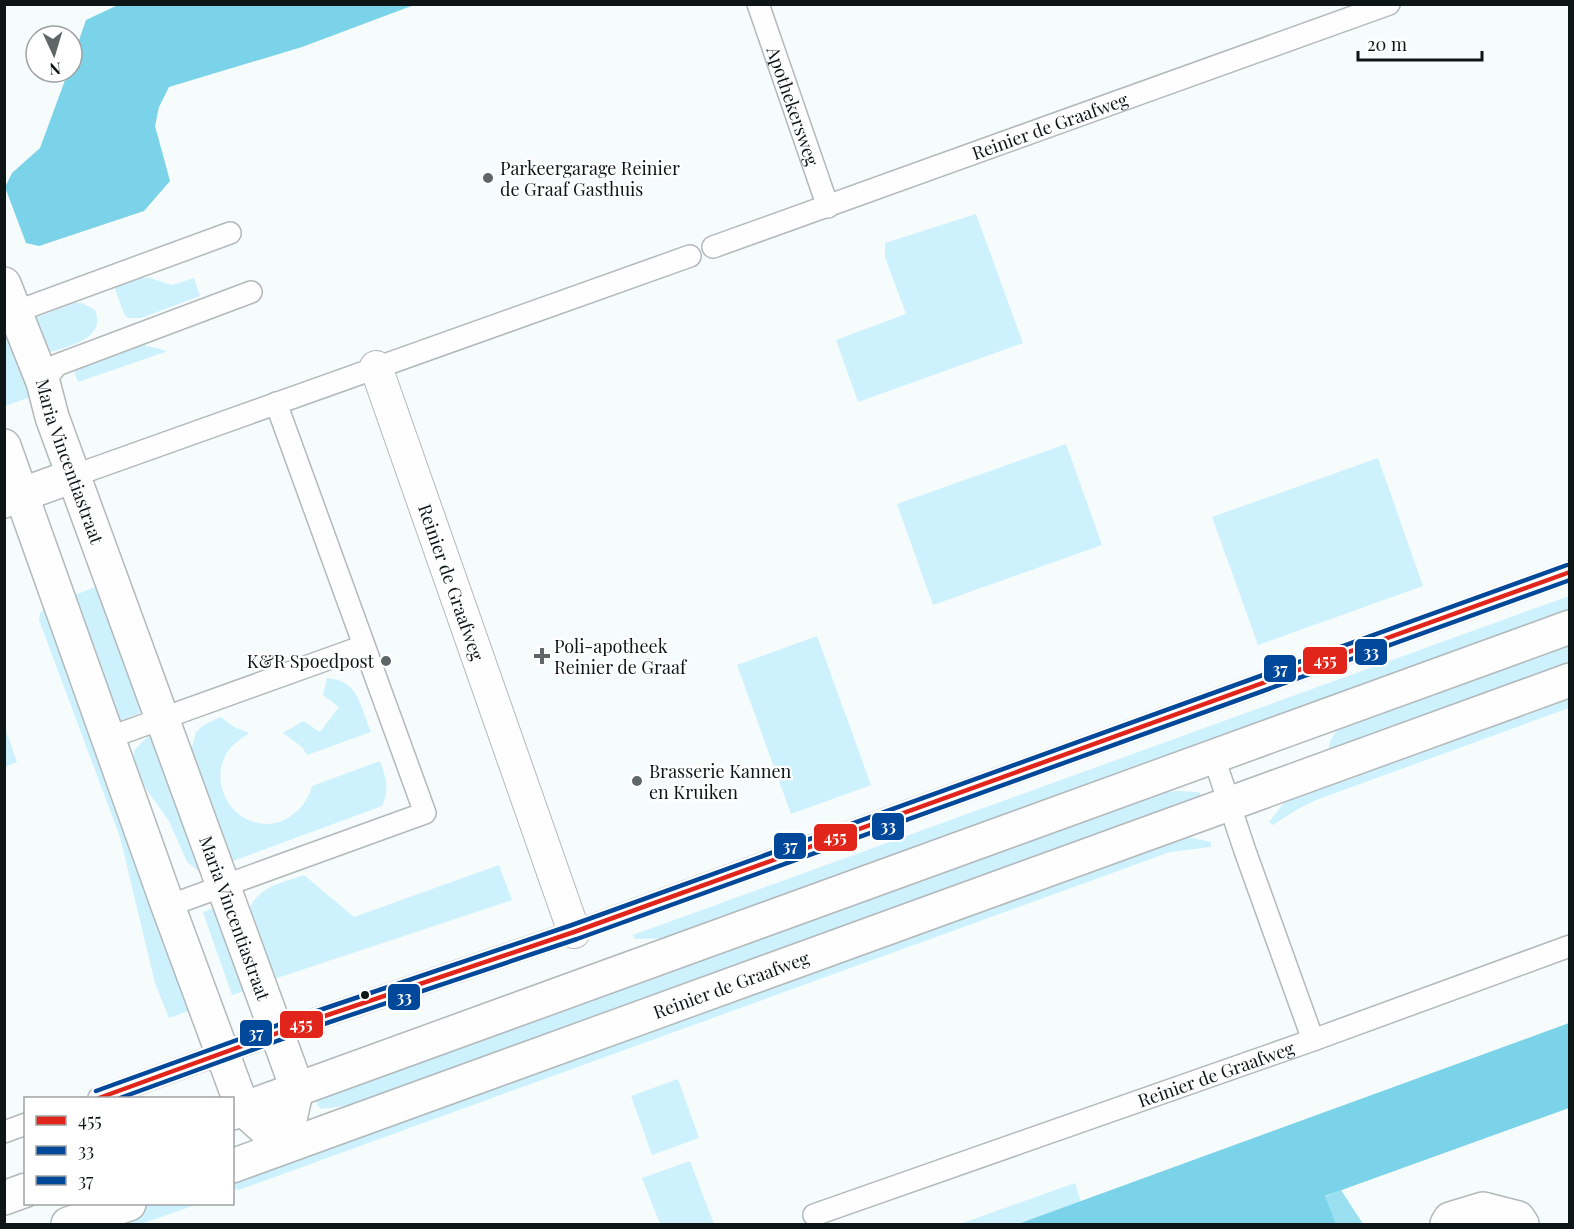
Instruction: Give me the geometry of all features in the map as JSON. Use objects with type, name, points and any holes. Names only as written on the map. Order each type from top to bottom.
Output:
[{"type":"main road","name":"Maria Vincentiastraat","points":[[8,304],[43,382],[51,417],[297,1088]]},
{"type":"main road","points":[[4,446],[13,498],[108,738],[223,1053],[238,1111],[284,1146],[297,1088]]},
{"type":"main road","points":[[13,498],[73,476]]},
{"type":"main road","points":[[238,1111],[1569,627]]},
{"type":"main road","name":"Reinier de Graafweg","points":[[234,1165],[1228,802],[1569,680]]},
{"type":"main road","points":[[4,1198],[24,1191]]},
{"type":"main road","points":[[68,1224],[123,1205]]},
{"type":"main road","points":[[1447,1224],[1450,1219],[1483,1209],[1518,1218],[1522,1224]]},
{"type":"street","name":"Reinier de Graafweg","points":[[376,367],[574,932]]},
{"type":"lane","name":"Apothekersweg","points":[[759,4],[828,207]]},
{"type":"lane","name":"Reinier de Graafweg","points":[[712,247],[1389,4]]},
{"type":"lane","points":[[8,304],[230,232]]},
{"type":"lane","points":[[73,476],[690,256]]},
{"type":"lane","points":[[43,382],[57,366],[251,292]]},
{"type":"lane","points":[[168,906],[424,813],[276,403]]},
{"type":"lane","points":[[102,1097],[326,1016],[574,932],[1569,572]]},
{"type":"lane","points":[[108,738],[364,646]]},
{"type":"lane","name":"Reinier de Graafweg","points":[[1214,758],[1313,1040]]},
{"type":"lane","name":"Reinier de Graafweg","points":[[814,1215],[1313,1040],[1569,946]]},
{"type":"lane","points":[[4,1132],[24,1125]]},
{"type":"shaded area","points":[[119,4],[414,5],[302,47],[169,87],[159,107],[155,126],[170,181],[144,211],[39,246],[26,243],[5,187],[12,173],[40,148],[64,84],[84,84],[84,26],[86,20]]},
{"type":"shaded area","points":[[976,214],[1023,343],[858,402],[836,340],[906,314],[885,257],[885,243]]},
{"type":"shaded area","points":[[141,278],[150,278],[172,285],[194,278],[200,296],[141,318],[128,318],[124,314],[115,287]]},
{"type":"shaded area","points":[[75,303],[82,303],[95,310],[97,321],[95,329],[81,341],[42,355],[29,320]]},
{"type":"shaded area","points":[[5,329],[33,396],[5,406]]},
{"type":"shaded area","points":[[139,344],[168,351],[78,382],[73,368]]},
{"type":"shaded area","points":[[1066,444],[1102,545],[933,605],[897,504]]},
{"type":"shaded area","points":[[1378,458],[1423,586],[1258,645],[1212,517]]},
{"type":"shaded area","points":[[101,585],[147,710],[118,722],[72,596]]},
{"type":"shaded area","points":[[1569,596],[1569,616],[674,938],[635,939],[633,935]]},
{"type":"shaded area","points":[[47,606],[197,1008],[169,1018],[155,983],[120,837],[39,620],[40,613]]},
{"type":"shaded area","points":[[817,636],[871,785],[791,814],[737,665]]},
{"type":"shaded area","points":[[1569,638],[1569,670],[1330,753],[1329,744],[1345,722]]},
{"type":"shaded area","points":[[327,678],[338,680],[352,689],[361,704],[371,732],[307,755],[302,747],[283,733],[303,721],[320,732],[339,707],[323,695]]},
{"type":"shaded area","points":[[1569,690],[1569,708],[1316,800],[1273,825],[1269,822],[1287,799]]},
{"type":"shaded area","points":[[221,717],[234,727],[249,733],[228,751],[223,761],[221,781],[227,801],[242,816],[251,821],[271,824],[281,821],[304,804],[312,786],[380,761],[386,784],[382,806],[230,862],[191,751],[196,732],[204,725]]},
{"type":"shaded area","points":[[5,728],[17,762],[4,767]]},
{"type":"shaded area","points":[[148,736],[155,736],[203,870],[200,872],[187,862],[169,821],[139,779],[133,764],[134,751]]},
{"type":"shaded area","points":[[1199,792],[1203,798],[366,1103],[321,1109],[317,1104],[316,1092],[1158,793]]},
{"type":"shaded area","points":[[1183,836],[1211,842],[1211,847],[1170,852],[239,1190],[234,1189],[234,1173]]},
{"type":"shaded area","points":[[499,865],[512,900],[268,981],[247,914],[257,897],[270,887],[304,875],[354,917]]},
{"type":"shaded area","points":[[218,907],[248,990],[232,995],[203,912]]},
{"type":"shaded area","points":[[1569,1023],[1569,1108],[1325,1196],[1336,1224],[1018,1224]]},
{"type":"shaded area","points":[[678,1079],[699,1138],[652,1155],[631,1096]]},
{"type":"shaded area","points":[[690,1161],[714,1224],[660,1224],[642,1178]]},
{"type":"shaded area","points":[[1075,1183],[1081,1202],[1018,1224],[960,1224]]},
{"type":"shaded area","points":[[1341,1190],[1363,1224],[1336,1224],[1324,1197]]},
{"type":"shaded area","points":[[148,1205],[195,1205],[141,1224],[93,1224]]},
{"type":"transit line","name":"37","points":[[96,1091],[314,1012],[572,925],[1567,565]]},
{"type":"transit line","name":"455","points":[[102,1097],[316,1019],[574,932],[1570,572]]},
{"type":"transit line","name":"33","points":[[123,1097],[318,1026],[577,939],[1570,580]]},
{"type":"place","name":"Parkeergarage Reinier de Graaf Gasthuis","points":[[488,178]]},
{"type":"place","name":"Poli-apotheek Reinier de Graaf","points":[[542,656]]},
{"type":"place","name":"K&R Spoedpost","points":[[386,661]]},
{"type":"place","name":"Brasserie Kannen en Kruiken","points":[[637,781]]}]
